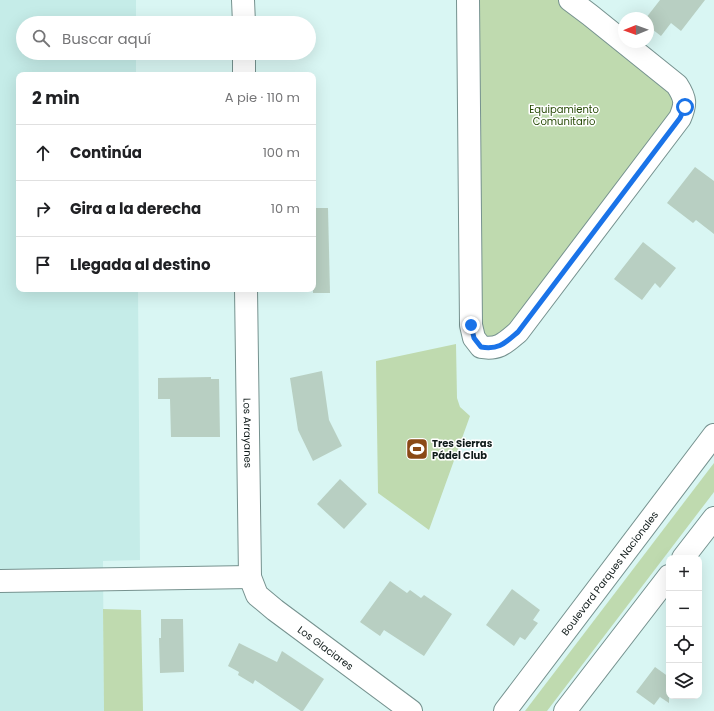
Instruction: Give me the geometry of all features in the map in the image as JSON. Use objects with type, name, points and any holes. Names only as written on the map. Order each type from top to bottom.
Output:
[{"type":"street","points":[[243,0],[244,16]]},
{"type":"street","points":[[468,0],[471,325],[474,338],[481,347],[492,348],[504,344],[518,332],[680,118],[685,107],[684,95],[677,85],[596,8],[570,0]]},
{"type":"street","points":[[244,60],[244,72]]},
{"type":"street","name":"Los Arrayanes","points":[[246,292],[250,577]]},
{"type":"street","name":"Boulevard Parques Nacionales","points":[[505,711],[714,434]]},
{"type":"street","points":[[685,555],[714,518]]},
{"type":"street","points":[[0,581],[250,577]]},
{"type":"street","name":"Los Glaciares","points":[[250,577],[257,595],[275,610],[411,711]]},
{"type":"street","points":[[565,711],[666,580]]},
{"type":"shaded area","points":[[0,0],[136,0],[136,16],[16,16],[16,60],[136,60],[136,72],[16,72],[16,292],[138,292],[140,560],[103,561],[104,711],[0,711]]},
{"type":"green space","name":"Equipamiento Comunitario","points":[[468,0],[570,0],[618,40],[618,48],[628,48],[684,95],[518,332],[481,347]]},
{"type":"green space","name":"Tres Sierras Pádel Club","points":[[456,344],[457,398],[460,407],[470,416],[429,530],[378,493],[376,361]]},
{"type":"green space","points":[[714,463],[714,492],[547,711],[525,711]]},
{"type":"green space","points":[[103,609],[141,610],[143,711],[104,711]]},
{"type":"building","points":[[660,0],[705,0],[681,31],[671,23],[661,36],[654,31],[654,12],[651,12]]},
{"type":"building","points":[[695,167],[714,181],[714,234],[696,220],[693,223],[667,203]]},
{"type":"building","points":[[316,208],[328,208],[330,293],[313,293],[316,292]]},
{"type":"building","points":[[643,242],[676,268],[660,288],[655,283],[642,300],[614,279]]},
{"type":"building","points":[[322,371],[329,420],[342,446],[313,461],[298,430],[290,378]]},
{"type":"building","points":[[211,377],[211,379],[219,379],[220,437],[171,437],[170,399],[158,399],[158,378]]},
{"type":"building","points":[[340,479],[367,504],[344,529],[317,504]]},
{"type":"building","points":[[390,581],[407,593],[410,590],[421,598],[424,595],[452,614],[424,656],[384,630],[380,636],[360,622]]},
{"type":"building","points":[[512,589],[540,610],[533,620],[538,623],[525,640],[520,637],[514,646],[486,625]]},
{"type":"building","points":[[161,619],[183,619],[184,672],[160,673],[159,638],[161,638]]},
{"type":"building","points":[[239,643],[277,662],[282,651],[324,679],[303,711],[255,680],[253,684],[238,675],[239,672],[228,666]]},
{"type":"building","points":[[655,667],[666,675],[666,699],[669,699],[669,703],[660,697],[654,705],[636,692]]},
{"type":"place","name":"Tres Sierras Pádel Club","points":[[417,449]]},
{"type":"route","points":[[471,325],[474,338],[481,347],[492,348],[504,344],[518,332],[680,118],[685,107]]}]
